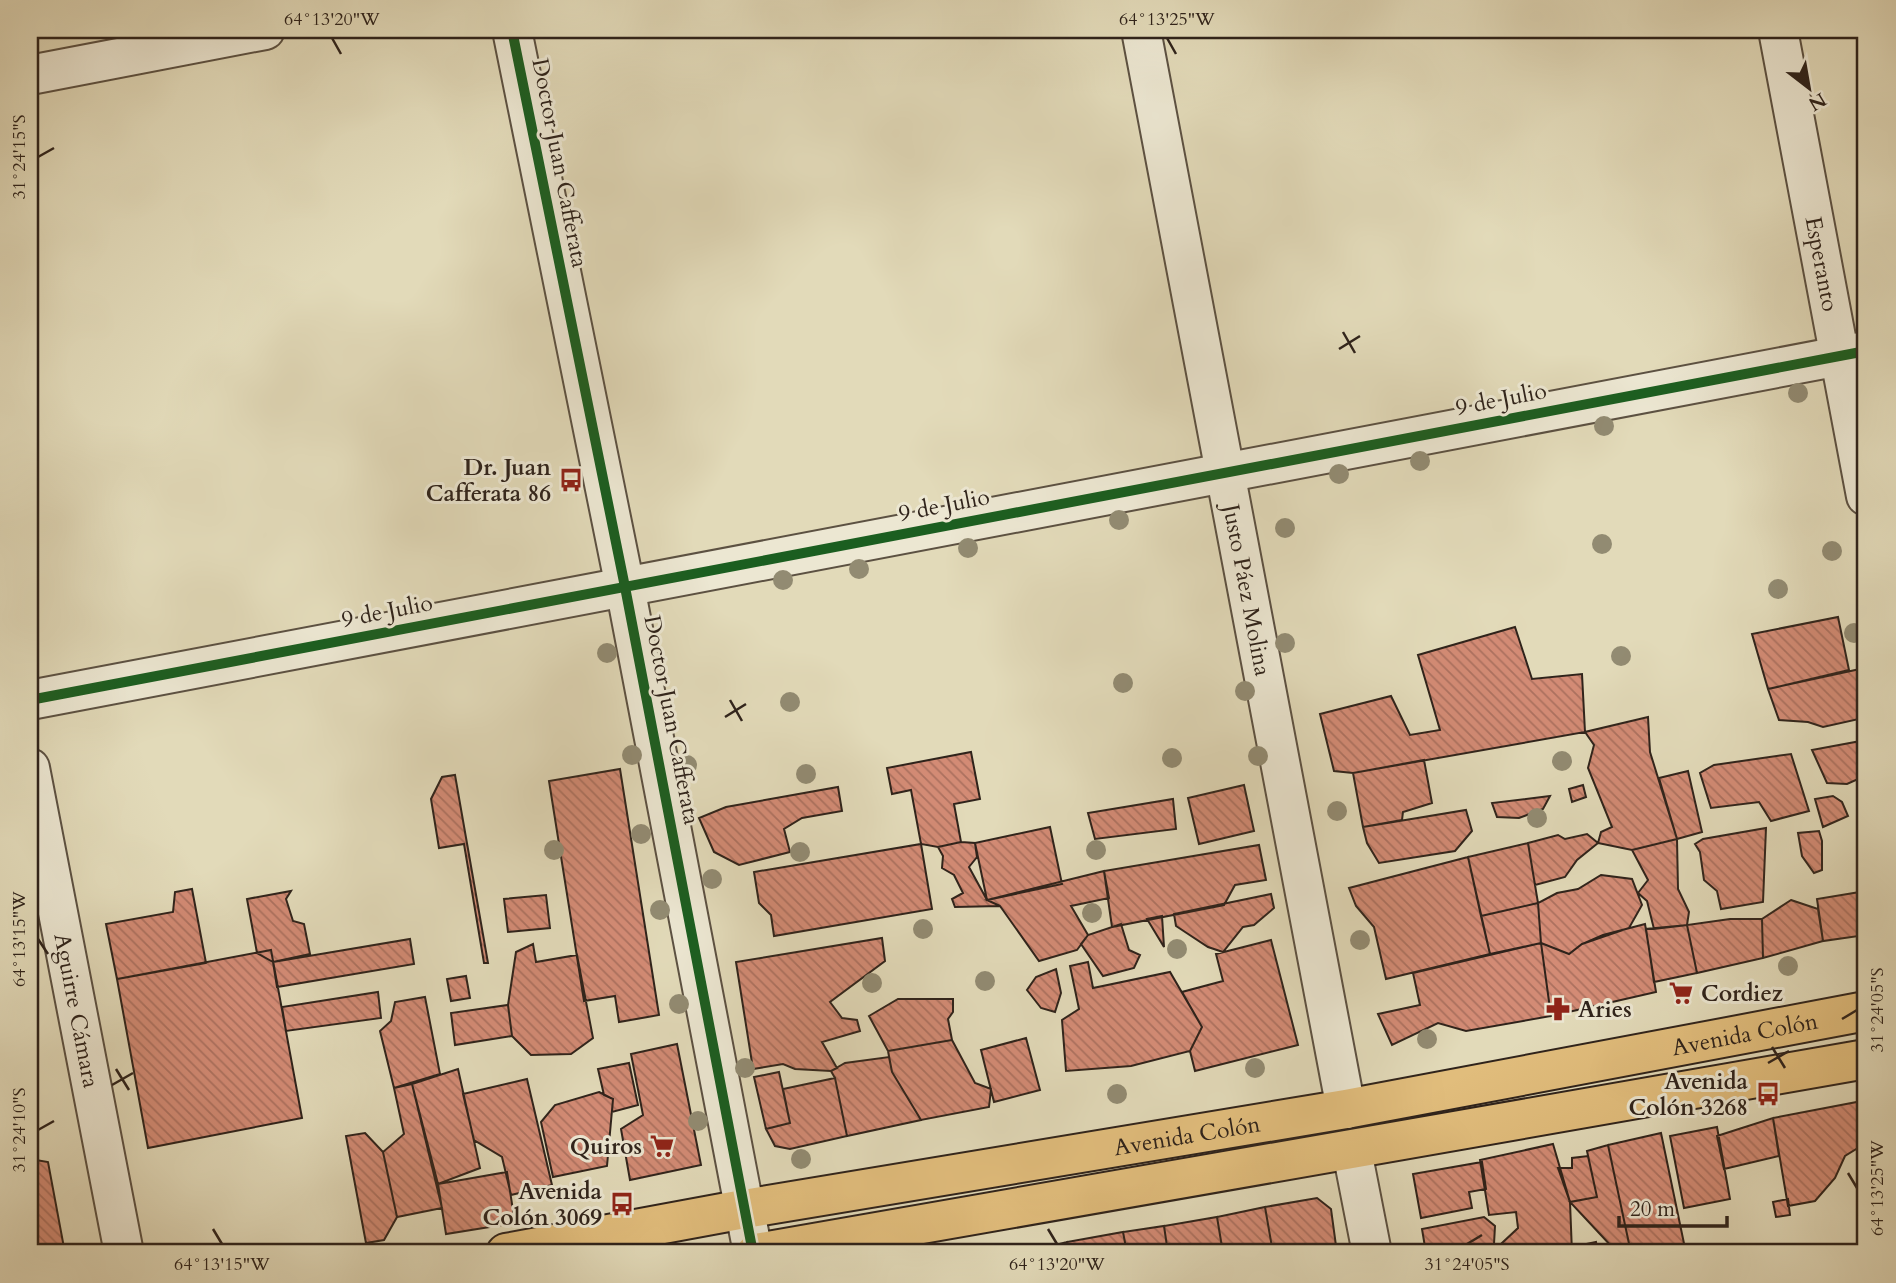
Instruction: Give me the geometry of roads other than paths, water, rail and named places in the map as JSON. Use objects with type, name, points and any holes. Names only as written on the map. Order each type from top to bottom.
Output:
[{"type":"main road","name":"Avenida Colón","points":[[506,1253],[744,1209],[1346,1109],[1866,1011]]},
{"type":"main road","name":"Avenida Colón","points":[[754,1253],[1352,1151],[1866,1059]]},
{"type":"street","points":[[30,75],[264,30]]},
{"type":"street","name":"Doctor Juan Cafferata","points":[[512,30],[625,587],[754,1253]]},
{"type":"street","name":"Justo Páez Molina","points":[[1141,30],[1223,473],[1346,1109]]},
{"type":"street","name":"Esperanto","points":[[1779,30],[1852,354],[1866,496]]},
{"type":"street","name":"9 de Julio","points":[[30,700],[1852,354]]},
{"type":"street","name":"Aguirre Cámara","points":[[30,768],[124,1253]]},
{"type":"street","points":[[1352,1151],[1372,1253]]},
{"type":"place","name":"Dr. Juan Cafferata 86","points":[[571,480]]},
{"type":"place","name":"Cordiez","points":[[1681,993]]},
{"type":"place","name":"Aries","points":[[1558,1009]]},
{"type":"place","name":"Avenida Colón 3268","points":[[1768,1094]]},
{"type":"place","name":"Quiros","points":[[662,1146]]},
{"type":"place","name":"Avenida Colón 3069","points":[[622,1204]]}]
